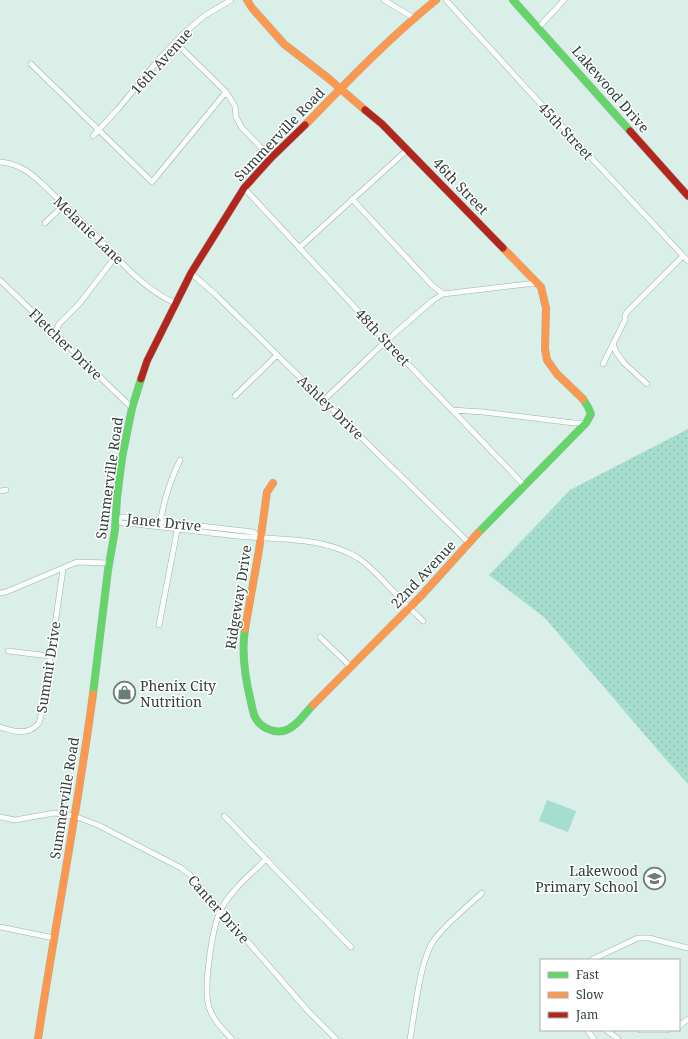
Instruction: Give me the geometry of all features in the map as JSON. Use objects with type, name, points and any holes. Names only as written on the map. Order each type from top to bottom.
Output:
[{"type":"street","name":"16th Avenue","points":[[93,136],[175,42],[204,16],[231,0]]},
{"type":"street","name":"46th Street","points":[[247,0],[252,8],[284,44],[328,78],[340,90],[382,124],[541,287],[545,298],[546,358],[551,368],[590,408],[591,414],[586,423]]},
{"type":"street","points":[[384,0],[414,18]]},
{"type":"street","name":"Summerville Road","points":[[38,1039],[93,693],[109,563],[115,530],[122,458],[132,408],[147,361],[191,273],[244,188],[271,158],[340,90],[414,18],[436,0]]},
{"type":"street","name":"45th Street","points":[[446,0],[521,83],[688,261]]},
{"type":"street","name":"Lakewood Drive","points":[[513,0],[688,196]]},
{"type":"street","points":[[539,28],[564,0]]},
{"type":"street","points":[[175,42],[226,92],[234,106],[236,117],[242,128],[271,158]]},
{"type":"street","points":[[31,64],[152,182],[226,92]]},
{"type":"street","points":[[299,248],[407,150]]},
{"type":"street","name":"Melanie Lane","points":[[0,162],[8,162],[19,166],[28,172],[64,205],[144,284],[175,303]]},
{"type":"street","name":"48th Street","points":[[244,188],[386,341],[525,486]]},
{"type":"street","points":[[352,199],[432,285],[443,294]]},
{"type":"street","points":[[45,223],[64,205]]},
{"type":"street","points":[[55,333],[59,324],[79,304],[116,256]]},
{"type":"street","points":[[603,364],[625,320],[625,315],[683,256]]},
{"type":"street","name":"Ashley Drive","points":[[191,273],[216,295],[469,543]]},
{"type":"street","name":"Fletcher Drive","points":[[0,280],[132,408]]},
{"type":"street","points":[[324,400],[386,341],[428,304],[443,294],[536,282]]},
{"type":"street","points":[[0,290],[6,286]]},
{"type":"street","points":[[613,343],[616,352],[624,363],[647,384]]},
{"type":"street","points":[[235,396],[277,355]]},
{"type":"street","points":[[452,410],[586,423]]},
{"type":"street","name":"22nd Avenue","points":[[273,731],[284,731],[294,725],[409,608],[469,543],[586,423]]},
{"type":"street","points":[[160,528],[161,512],[169,485],[180,460]]},
{"type":"street","name":"Ridgeway Drive","points":[[273,731],[262,726],[255,717],[248,691],[242,652],[267,492],[274,483]]},
{"type":"street","name":"Janet Drive","points":[[115,520],[122,517],[253,532],[260,538]]},
{"type":"street","name":"Janet Drive","points":[[115,520],[122,523],[160,528],[260,538],[271,537],[309,542],[342,550],[366,563],[423,621]]},
{"type":"street","points":[[159,625],[179,524]]},
{"type":"street","points":[[0,593],[6,592],[77,562],[109,563]]},
{"type":"street","name":"Summit Drive","points":[[0,727],[22,732],[27,731],[37,725],[43,708],[63,569]]},
{"type":"street","points":[[320,637],[351,667]]},
{"type":"street","points":[[8,651],[50,656]]},
{"type":"street","name":"Canter Drive","points":[[0,817],[15,820],[54,813],[74,816],[98,825],[181,868],[190,875],[308,1011],[336,1039]]},
{"type":"street","points":[[224,816],[351,947]]},
{"type":"street","points":[[232,1039],[213,1018],[209,1008],[206,992],[208,965],[220,911],[236,890],[266,859]]},
{"type":"street","points":[[410,1039],[422,973],[428,952],[433,942],[440,934],[482,893]]},
{"type":"street","points":[[0,928],[54,938]]},
{"type":"street","points":[[593,959],[638,938],[649,938],[688,948]]},
{"type":"street","points":[[680,1025],[688,1019]]},
{"type":"street","points":[[587,1031],[594,1039]]},
{"type":"street","points":[[607,1031],[618,1039]]},
{"type":"green space","points":[[688,429],[688,784],[545,618],[489,575],[570,490]]},
{"type":"green space","points":[[547,800],[576,811],[568,832],[539,821]]},
{"type":"traffic: fast","points":[[513,0],[630,131]]},
{"type":"traffic: fast","points":[[93,694],[108,570],[115,530],[122,458],[132,408],[141,379]]},
{"type":"traffic: fast","points":[[478,533],[586,423],[591,414],[583,399]]},
{"type":"traffic: fast","points":[[245,629],[243,648],[245,675],[257,721],[271,730],[287,730],[296,724],[313,705]]},
{"type":"traffic: slow","points":[[247,0],[252,8],[284,44],[328,78],[365,110]]},
{"type":"traffic: slow","points":[[305,125],[385,45],[436,0]]},
{"type":"traffic: slow","points":[[503,248],[541,287],[546,308],[545,349],[547,360],[557,374],[583,399]]},
{"type":"traffic: slow","points":[[245,629],[259,550],[267,492],[273,483]]},
{"type":"traffic: slow","points":[[313,705],[421,596],[478,533]]},
{"type":"traffic: slow","points":[[38,1039],[93,694]]},
{"type":"traffic: jam","points":[[365,110],[382,124],[503,248]]},
{"type":"traffic: jam","points":[[141,379],[147,361],[191,273],[244,188],[271,158],[305,125]]},
{"type":"traffic: jam","points":[[630,131],[688,196]]},
{"type":"place","name":"Phenix City Nutrition","points":[[124,693]]},
{"type":"place","name":"Lakewood Primary School","points":[[654,878]]}]
